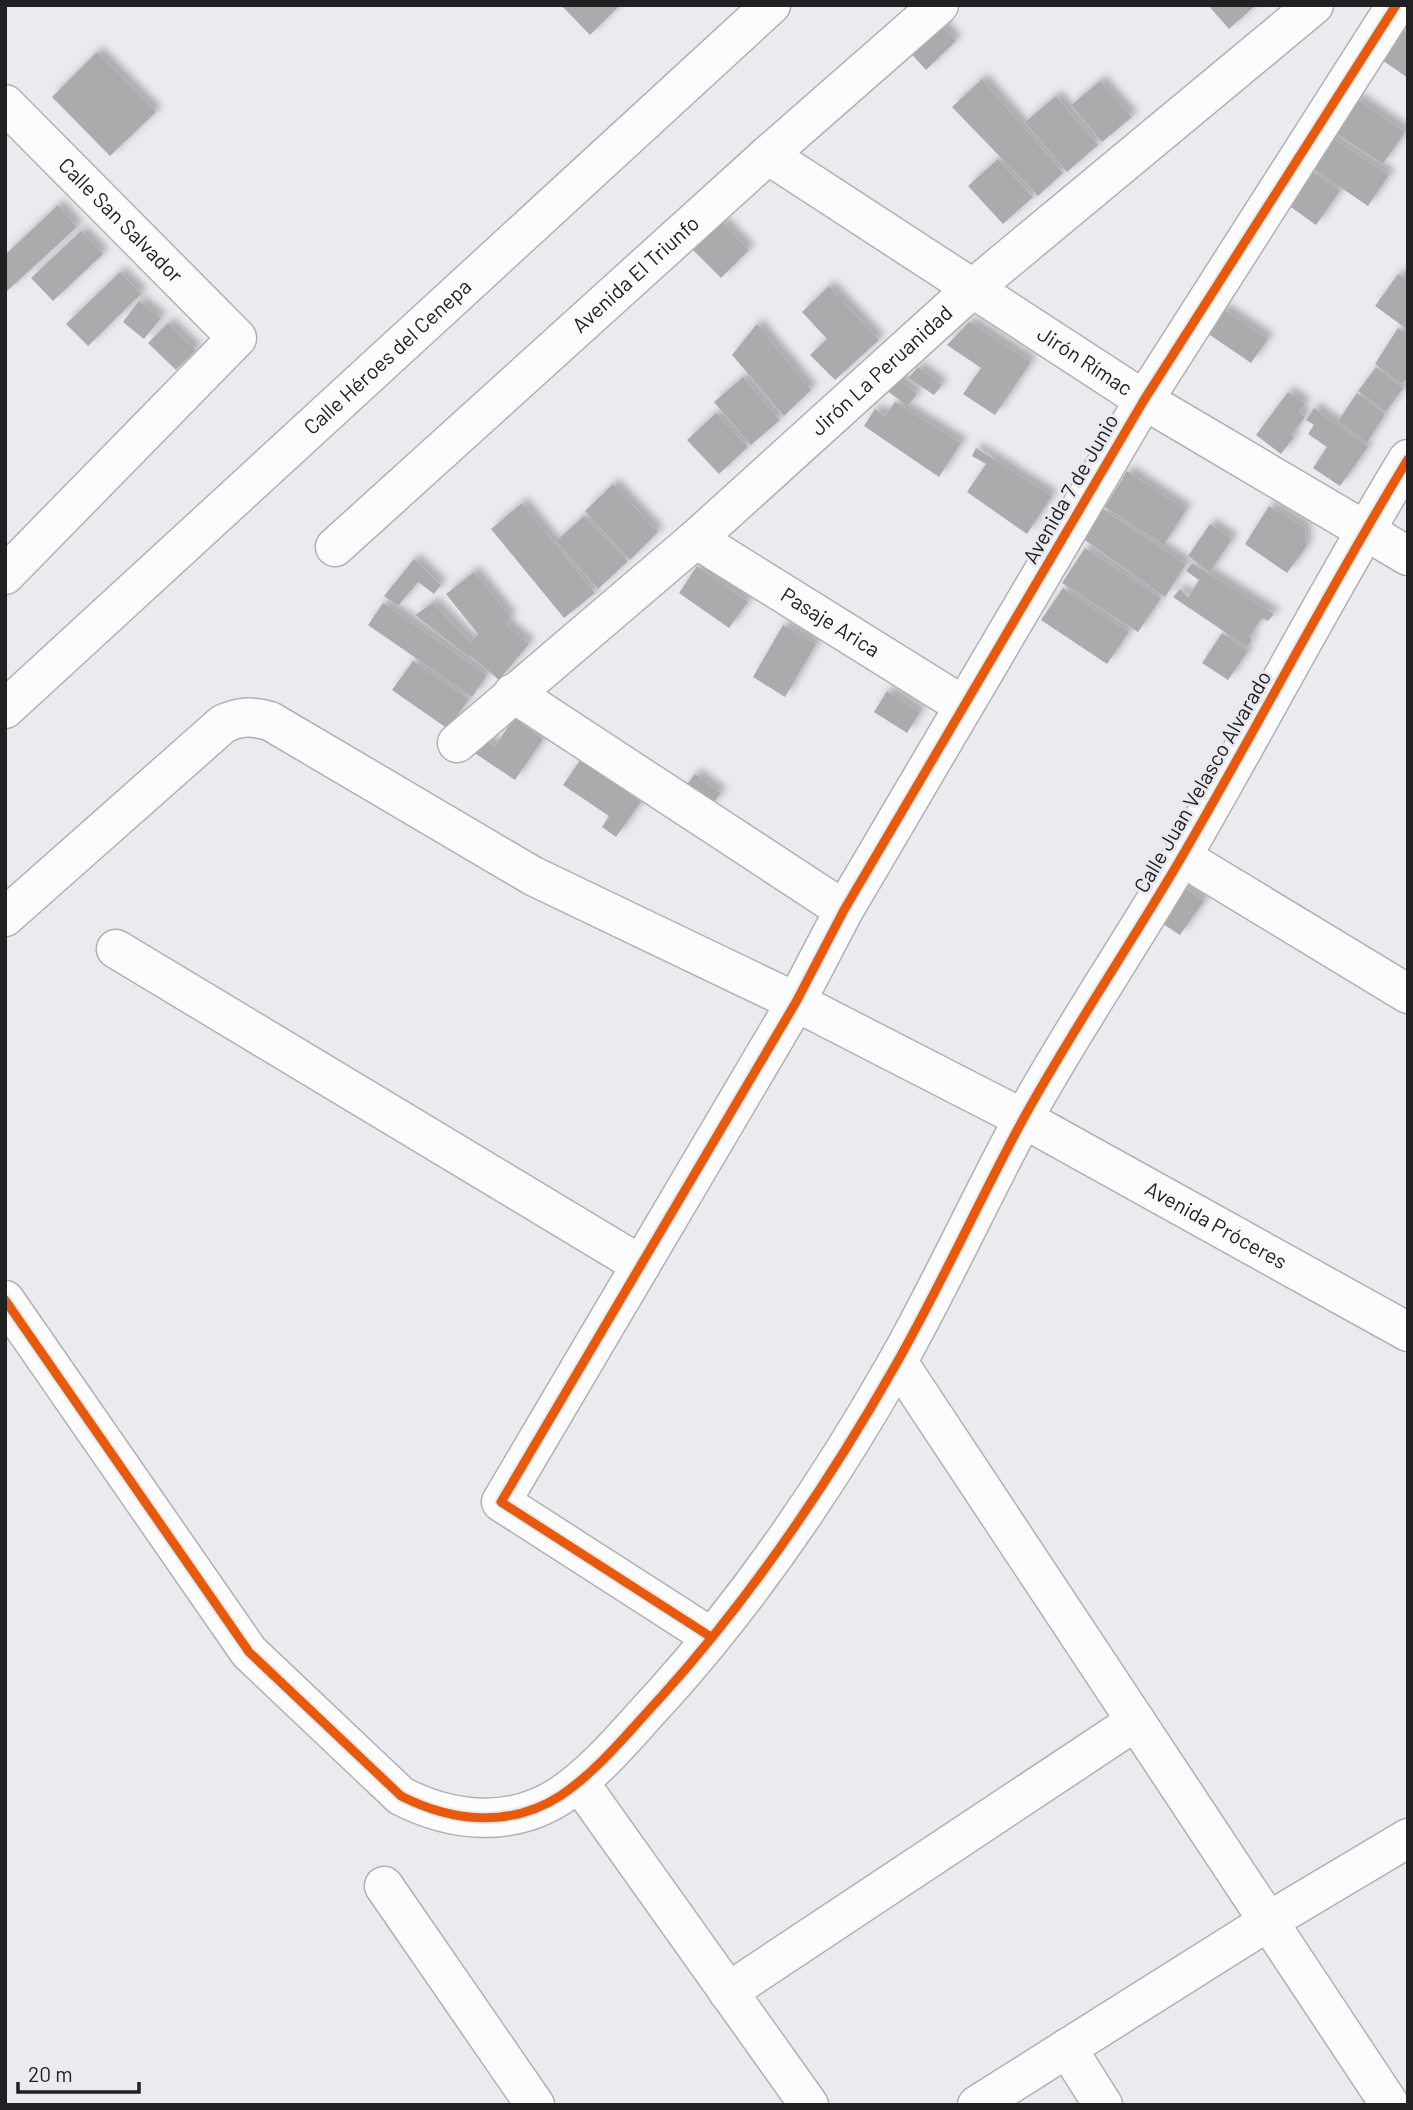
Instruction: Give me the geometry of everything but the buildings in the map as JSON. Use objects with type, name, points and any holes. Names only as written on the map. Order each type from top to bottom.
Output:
[{"type":"street","name":"Calle Héroes del Cenepa","points":[[5,709],[771,5]]},
{"type":"street","name":"Avenida El Triunfo","points":[[335,547],[768,155],[939,5]]},
{"type":"street","name":"Jirón La Peruanidad","points":[[457,743],[696,539],[972,289],[1314,5]]},
{"type":"street","name":"Avenida 7 de Junio","points":[[711,1637],[501,1502],[796,1002],[844,910],[1144,400],[1396,5]]},
{"type":"street","name":"Calle San Salvador","points":[[5,104],[237,338],[5,575]]},
{"type":"street","name":"Jirón Rímac","points":[[768,155],[1144,400],[1408,556]]},
{"type":"street","name":"Calle Juan Velasco Alvarado","points":[[5,1300],[249,1652],[401,1796],[426,1809],[481,1819],[509,1816],[534,1809],[557,1798],[579,1782],[630,1730],[711,1637],[788,1537],[846,1451],[898,1362],[1024,1119],[1182,857],[1365,530],[1408,459]]},
{"type":"street","name":"Pasaje Arica","points":[[696,539],[964,706]]},
{"type":"street","points":[[513,693],[844,910]]},
{"type":"street","name":"Avenida Próceres","points":[[5,917],[223,724],[237,718],[254,717],[270,721],[533,876],[796,1002],[1024,1119],[1408,1332]]},
{"type":"street","points":[[1182,857],[1408,994]]},
{"type":"street","points":[[116,949],[641,1265]]},
{"type":"street","points":[[898,1362],[1390,2105]]},
{"type":"street","points":[[728,1992],[1136,1721]]},
{"type":"street","points":[[579,1782],[809,2105]]},
{"type":"street","points":[[976,2105],[1408,1838]]},
{"type":"street","points":[[384,1886],[535,2105]]},
{"type":"street","points":[[1067,2048],[1103,2105]]},
{"type":"cycle path","points":[[711,1637],[501,1502],[796,1002],[844,910],[1144,400],[1396,5]]},
{"type":"cycle path","points":[[5,1300],[249,1652],[401,1796],[440,1811],[481,1818],[521,1813],[560,1796],[614,1749],[694,1659],[757,1579],[816,1496],[912,1336],[1040,1089],[1181,858],[1408,459]]}]
